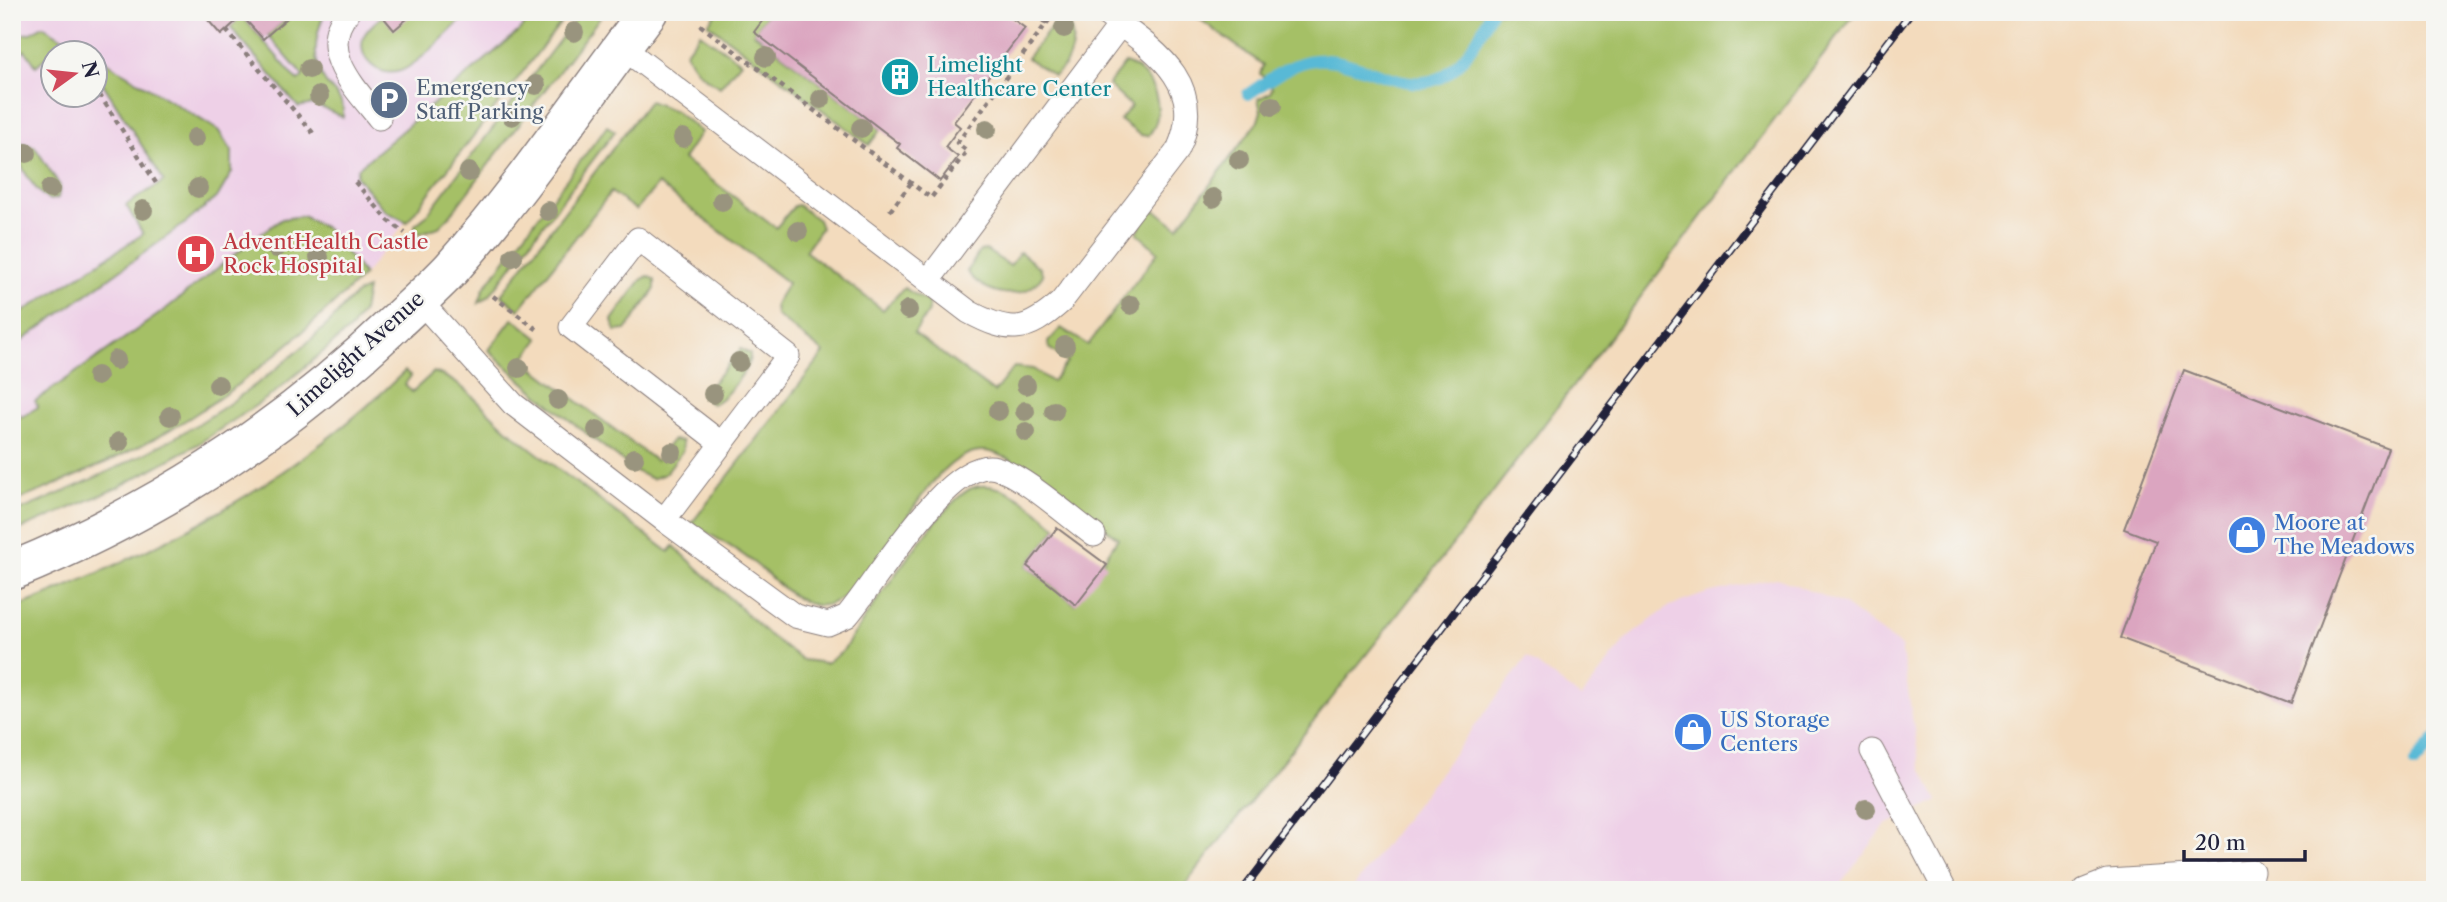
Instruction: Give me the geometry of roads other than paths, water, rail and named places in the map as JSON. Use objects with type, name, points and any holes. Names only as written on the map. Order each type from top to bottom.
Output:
[{"type":"street","name":"Limelight Avenue","points":[[12,571],[97,534],[228,459],[349,366],[449,271],[495,215],[648,12]]},
{"type":"lane","points":[[348,12],[339,25],[337,60],[379,118]]},
{"type":"lane","points":[[622,47],[928,281],[969,312],[997,328],[1018,328],[1040,321],[1061,302],[1178,150],[1186,132],[1186,109],[1181,86],[1173,69],[1111,19],[928,281]]},
{"type":"lane","points":[[664,520],[722,444],[788,356],[638,239],[571,327],[722,444]]},
{"type":"lane","points":[[419,300],[513,404],[795,616],[828,624],[848,615],[949,486],[980,469],[994,467],[1015,477],[1094,535]]},
{"type":"lane","points":[[1872,751],[1945,890]]},
{"type":"lane","points":[[2085,890],[2108,881],[2250,881]]},
{"type":"waterway","points":[[1248,94],[1289,68],[1315,60],[1334,61],[1409,82],[1427,82],[1444,76],[1460,62],[1485,26],[1491,12]]},
{"type":"waterway","points":[[2415,763],[2435,740]]},
{"type":"railway","points":[[1243,890],[1911,12]]},
{"type":"place","name":"Limelight Healthcare Center","points":[[900,77]]},
{"type":"place","name":"Emergency Staff Parking","points":[[389,100]]},
{"type":"place","name":"AdventHealth Castle Rock Hospital","points":[[196,254]]},
{"type":"place","name":"Moore at The Meadows","points":[[2247,535]]},
{"type":"place","name":"US Storage Centers","points":[[1693,732]]}]
